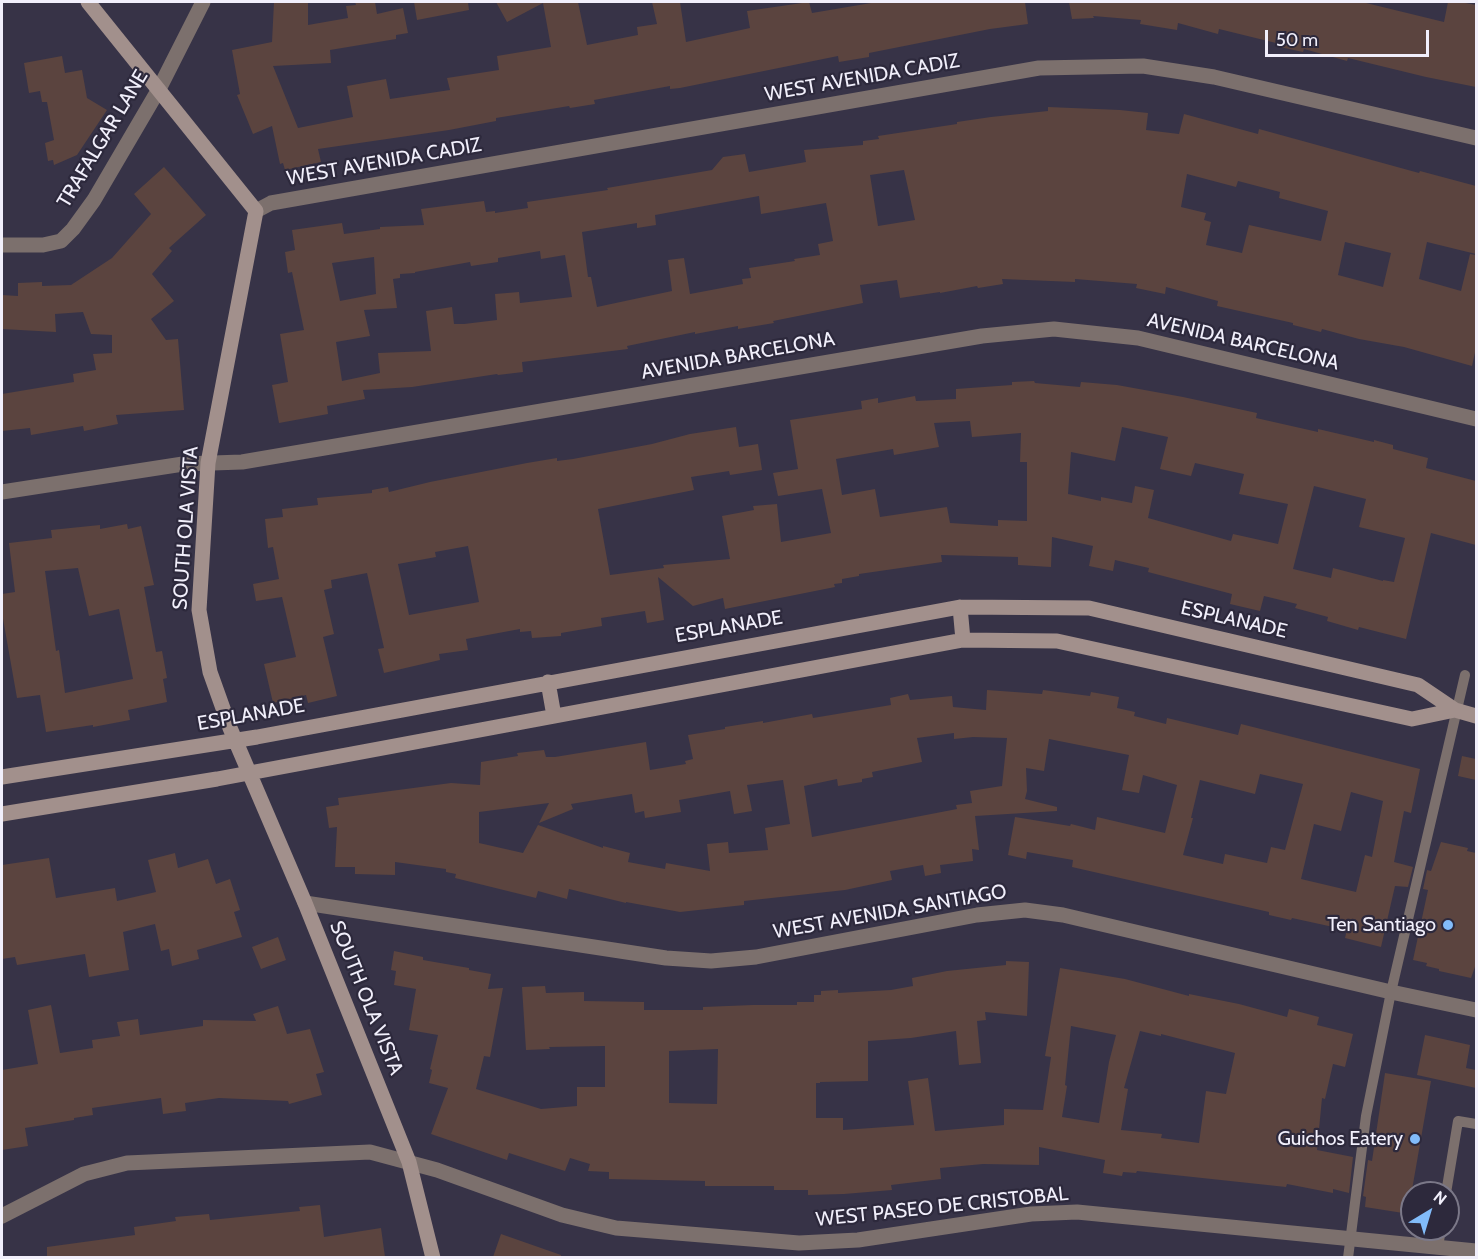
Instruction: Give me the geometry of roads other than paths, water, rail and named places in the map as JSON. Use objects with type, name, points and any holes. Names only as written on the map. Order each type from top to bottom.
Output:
[{"type":"street","points":[[88,2],[256,211]]},
{"type":"street","name":"TRAFALGAR LANE","points":[[2,244],[43,245],[61,240],[74,229],[94,200],[159,89],[203,2]]},
{"type":"street","name":"WEST AVENIDA CADIZ","points":[[256,211],[271,203],[1039,68],[1143,66],[1214,77],[1476,138]]},
{"type":"street","name":"SOUTH OLA VISTA","points":[[256,211],[208,463],[199,610],[210,672],[235,740],[305,903],[409,1162],[433,1257]]},
{"type":"street","name":"AVENIDA BARCELONA","points":[[2,492],[183,464],[242,462],[982,336],[1054,329],[1138,338],[1476,419]]},
{"type":"street","points":[[960,607],[963,640]]},
{"type":"street","name":"ESPLANADE","points":[[2,777],[235,740],[960,607],[1089,608],[1418,685],[1455,710],[1476,716]]},
{"type":"street","name":"ESPLANADE","points":[[2,814],[249,773],[963,640],[1057,641],[1412,719],[1455,710]]},
{"type":"street","points":[[548,682],[554,716]]},
{"type":"street","name":"WEST AVENIDA SANTIAGO","points":[[305,903],[666,958],[711,961],[756,957],[977,915],[1025,910],[1062,915],[1476,1010]]},
{"type":"street","name":"WEST PASEO DE CRISTOBAL","points":[[2,1216],[84,1174],[127,1163],[370,1152],[409,1162],[562,1215],[616,1228],[799,1243],[858,1240],[1031,1214],[1077,1212],[1476,1251]]},
{"type":"lane","points":[[1348,1257],[1366,1116],[1391,992],[1465,675]]},
{"type":"lane","points":[[1448,1181],[1458,1121],[1476,1124]]},
{"type":"lane","points":[[1438,1247],[1439,1241]]},
{"type":"place","name":"Ten Santiago","points":[[1448,925]]},
{"type":"place","name":"Guichos Eatery","points":[[1415,1139]]}]
